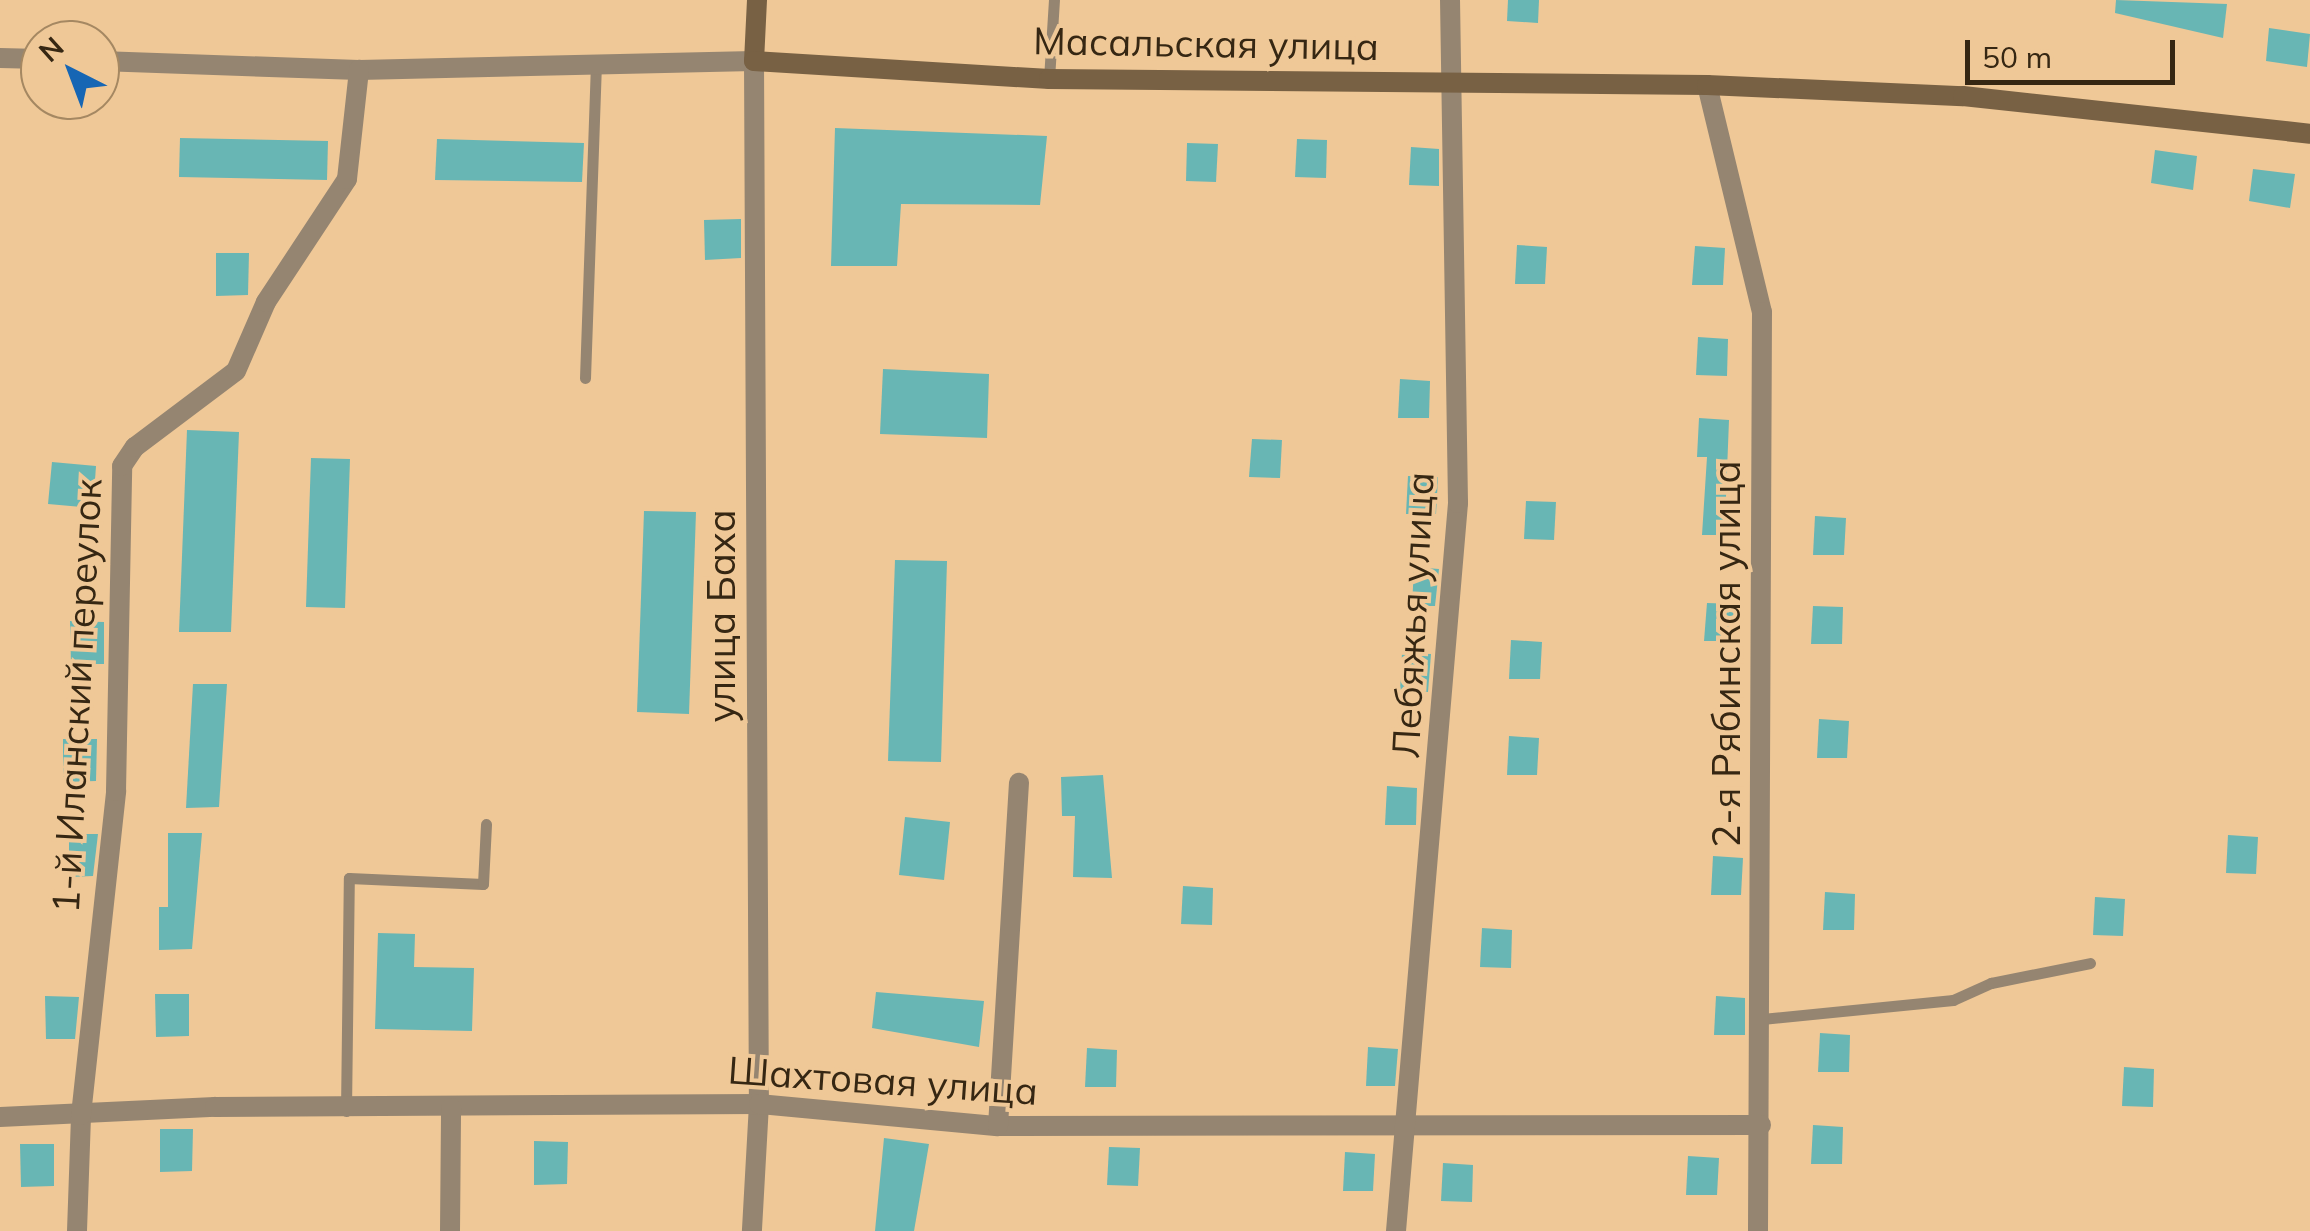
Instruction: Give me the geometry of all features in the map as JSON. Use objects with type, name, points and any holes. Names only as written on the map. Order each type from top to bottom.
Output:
[{"type":"street","name":"улица Баха","points":[[752,1231],[759,1104],[754,60],[757,0]]},
{"type":"street","name":"Лебяжья улица","points":[[1396,1231],[1400,1129],[1436,807],[1458,503],[1450,0]]},
{"type":"street","name":"Масальская улица","points":[[120,62],[359,70],[754,60],[1049,79],[1707,85],[1963,96],[2310,134]]},
{"type":"street","name":"1-й Иланский переулок","points":[[78,1231],[81,1115],[116,791],[122,466],[135,447],[236,371],[266,302],[347,178],[359,70]]},
{"type":"street","name":"2-я Рябинская улица","points":[[1707,85],[1762,312],[1762,1019],[1758,1231]]},
{"type":"street","points":[[998,1126],[1018,782]]},
{"type":"street","name":"Шахтовая улица","points":[[0,1116],[759,1104],[998,1126],[1400,1129],[1761,1125]]},
{"type":"street","points":[[450,1231],[451,1108]]},
{"type":"lane","points":[[1049,79],[1054,0]]},
{"type":"lane","points":[[585,378],[596,64]]},
{"type":"lane","points":[[346,1111],[349,878],[483,884],[486,824]]},
{"type":"lane","points":[[1762,1019],[1953,1000],[1991,984],[2090,963]]},
{"type":"building","points":[[1508,0],[1539,0],[1538,23],[1507,21]]},
{"type":"building","points":[[2116,0],[2227,4],[2223,38],[2115,13]]},
{"type":"building","points":[[2269,28],[2310,34],[2307,67],[2266,61]]},
{"type":"building","points":[[835,128],[1047,136],[1040,205],[901,204],[897,266],[831,266]]},
{"type":"building","points":[[180,138],[328,141],[327,180],[179,177]]},
{"type":"building","points":[[437,139],[584,143],[582,182],[435,180]]},
{"type":"building","points":[[1297,139],[1327,140],[1326,178],[1295,177]]},
{"type":"building","points":[[1187,143],[1218,144],[1216,182],[1186,181]]},
{"type":"building","points":[[1411,147],[1439,149],[1439,186],[1409,185]]},
{"type":"building","points":[[2155,150],[2197,156],[2193,190],[2151,183]]},
{"type":"building","points":[[2253,169],[2295,174],[2290,208],[2249,201]]},
{"type":"building","points":[[741,219],[741,258],[705,260],[704,220]]},
{"type":"building","points":[[1517,245],[1547,247],[1545,284],[1515,284]]},
{"type":"building","points":[[1695,246],[1725,248],[1723,285],[1692,285]]},
{"type":"building","points":[[216,253],[249,253],[248,295],[216,296]]},
{"type":"building","points":[[1698,337],[1728,339],[1727,376],[1696,375]]},
{"type":"building","points":[[883,369],[989,374],[987,438],[880,434]]},
{"type":"building","points":[[1400,379],[1430,381],[1429,418],[1398,418]]},
{"type":"building","points":[[1699,418],[1729,420],[1726,497],[1735,498],[1733,535],[1702,535],[1707,457],[1697,457]]},
{"type":"building","points":[[187,430],[239,432],[231,632],[179,632]]},
{"type":"building","points":[[1252,439],[1282,440],[1280,478],[1249,477]]},
{"type":"building","points":[[311,458],[350,459],[345,608],[306,607]]},
{"type":"building","points":[[52,462],[96,466],[93,508],[48,504]]},
{"type":"building","points":[[1408,476],[1438,477],[1436,514],[1406,514]]},
{"type":"building","points":[[1526,501],[1556,502],[1554,540],[1524,539]]},
{"type":"building","points":[[644,511],[696,512],[689,714],[637,712]]},
{"type":"building","points":[[1815,516],[1846,518],[1844,555],[1813,555]]},
{"type":"building","points":[[895,560],[947,561],[941,762],[888,761]]},
{"type":"building","points":[[1414,567],[1439,569],[1435,606],[1412,606]]},
{"type":"building","points":[[1707,603],[1737,604],[1735,641],[1704,641]]},
{"type":"building","points":[[1813,606],[1843,607],[1842,644],[1811,644]]},
{"type":"building","points":[[70,621],[104,622],[104,664],[71,664]]},
{"type":"building","points":[[1511,640],[1542,642],[1540,679],[1509,679]]},
{"type":"building","points":[[1402,653],[1431,654],[1428,692],[1400,691]]},
{"type":"building","points":[[193,684],[227,684],[219,807],[186,808]]},
{"type":"building","points":[[1819,719],[1849,721],[1847,758],[1817,758]]},
{"type":"building","points":[[1509,736],[1539,738],[1537,775],[1507,775]]},
{"type":"building","points":[[63,739],[97,739],[96,781],[63,782]]},
{"type":"building","points":[[1103,775],[1112,878],[1073,877],[1075,816],[1062,816],[1061,777]]},
{"type":"building","points":[[1387,786],[1417,788],[1416,825],[1385,825]]},
{"type":"building","points":[[905,817],[950,822],[944,880],[899,875]]},
{"type":"building","points":[[168,833],[202,833],[192,949],[159,950],[159,907],[168,907]]},
{"type":"building","points":[[69,834],[98,834],[93,876],[69,877]]},
{"type":"building","points":[[2228,835],[2258,837],[2256,874],[2226,873]]},
{"type":"building","points":[[1713,856],[1743,858],[1741,895],[1711,895]]},
{"type":"building","points":[[1183,886],[1213,888],[1212,925],[1181,924]]},
{"type":"building","points":[[1825,892],[1855,894],[1854,930],[1823,930]]},
{"type":"building","points":[[2095,897],[2125,899],[2123,936],[2093,935]]},
{"type":"building","points":[[1482,928],[1512,930],[1511,968],[1480,967]]},
{"type":"building","points":[[378,933],[415,934],[414,967],[474,968],[472,1031],[375,1029]]},
{"type":"building","points":[[876,992],[984,1001],[979,1047],[872,1028]]},
{"type":"building","points":[[155,994],[189,994],[189,1036],[156,1037]]},
{"type":"building","points":[[45,996],[79,997],[75,1039],[46,1039]]},
{"type":"building","points":[[1716,996],[1745,998],[1745,1035],[1714,1035]]},
{"type":"building","points":[[1820,1033],[1850,1035],[1849,1072],[1818,1072]]},
{"type":"building","points":[[1368,1047],[1398,1049],[1395,1086],[1366,1086]]},
{"type":"building","points":[[1087,1048],[1117,1050],[1116,1087],[1085,1087]]},
{"type":"building","points":[[2124,1067],[2154,1069],[2153,1107],[2122,1106]]},
{"type":"building","points":[[1813,1125],[1843,1127],[1842,1164],[1811,1164]]},
{"type":"building","points":[[160,1129],[193,1129],[192,1171],[160,1172]]},
{"type":"building","points":[[884,1138],[929,1144],[914,1231],[875,1231]]},
{"type":"building","points":[[534,1141],[568,1142],[567,1184],[534,1185]]},
{"type":"building","points":[[20,1144],[54,1144],[54,1186],[21,1187]]},
{"type":"building","points":[[1109,1147],[1140,1148],[1138,1186],[1107,1185]]},
{"type":"building","points":[[1345,1152],[1375,1154],[1373,1191],[1343,1191]]},
{"type":"building","points":[[1688,1156],[1719,1158],[1717,1195],[1686,1195]]},
{"type":"building","points":[[1443,1163],[1473,1165],[1472,1202],[1441,1201]]}]
